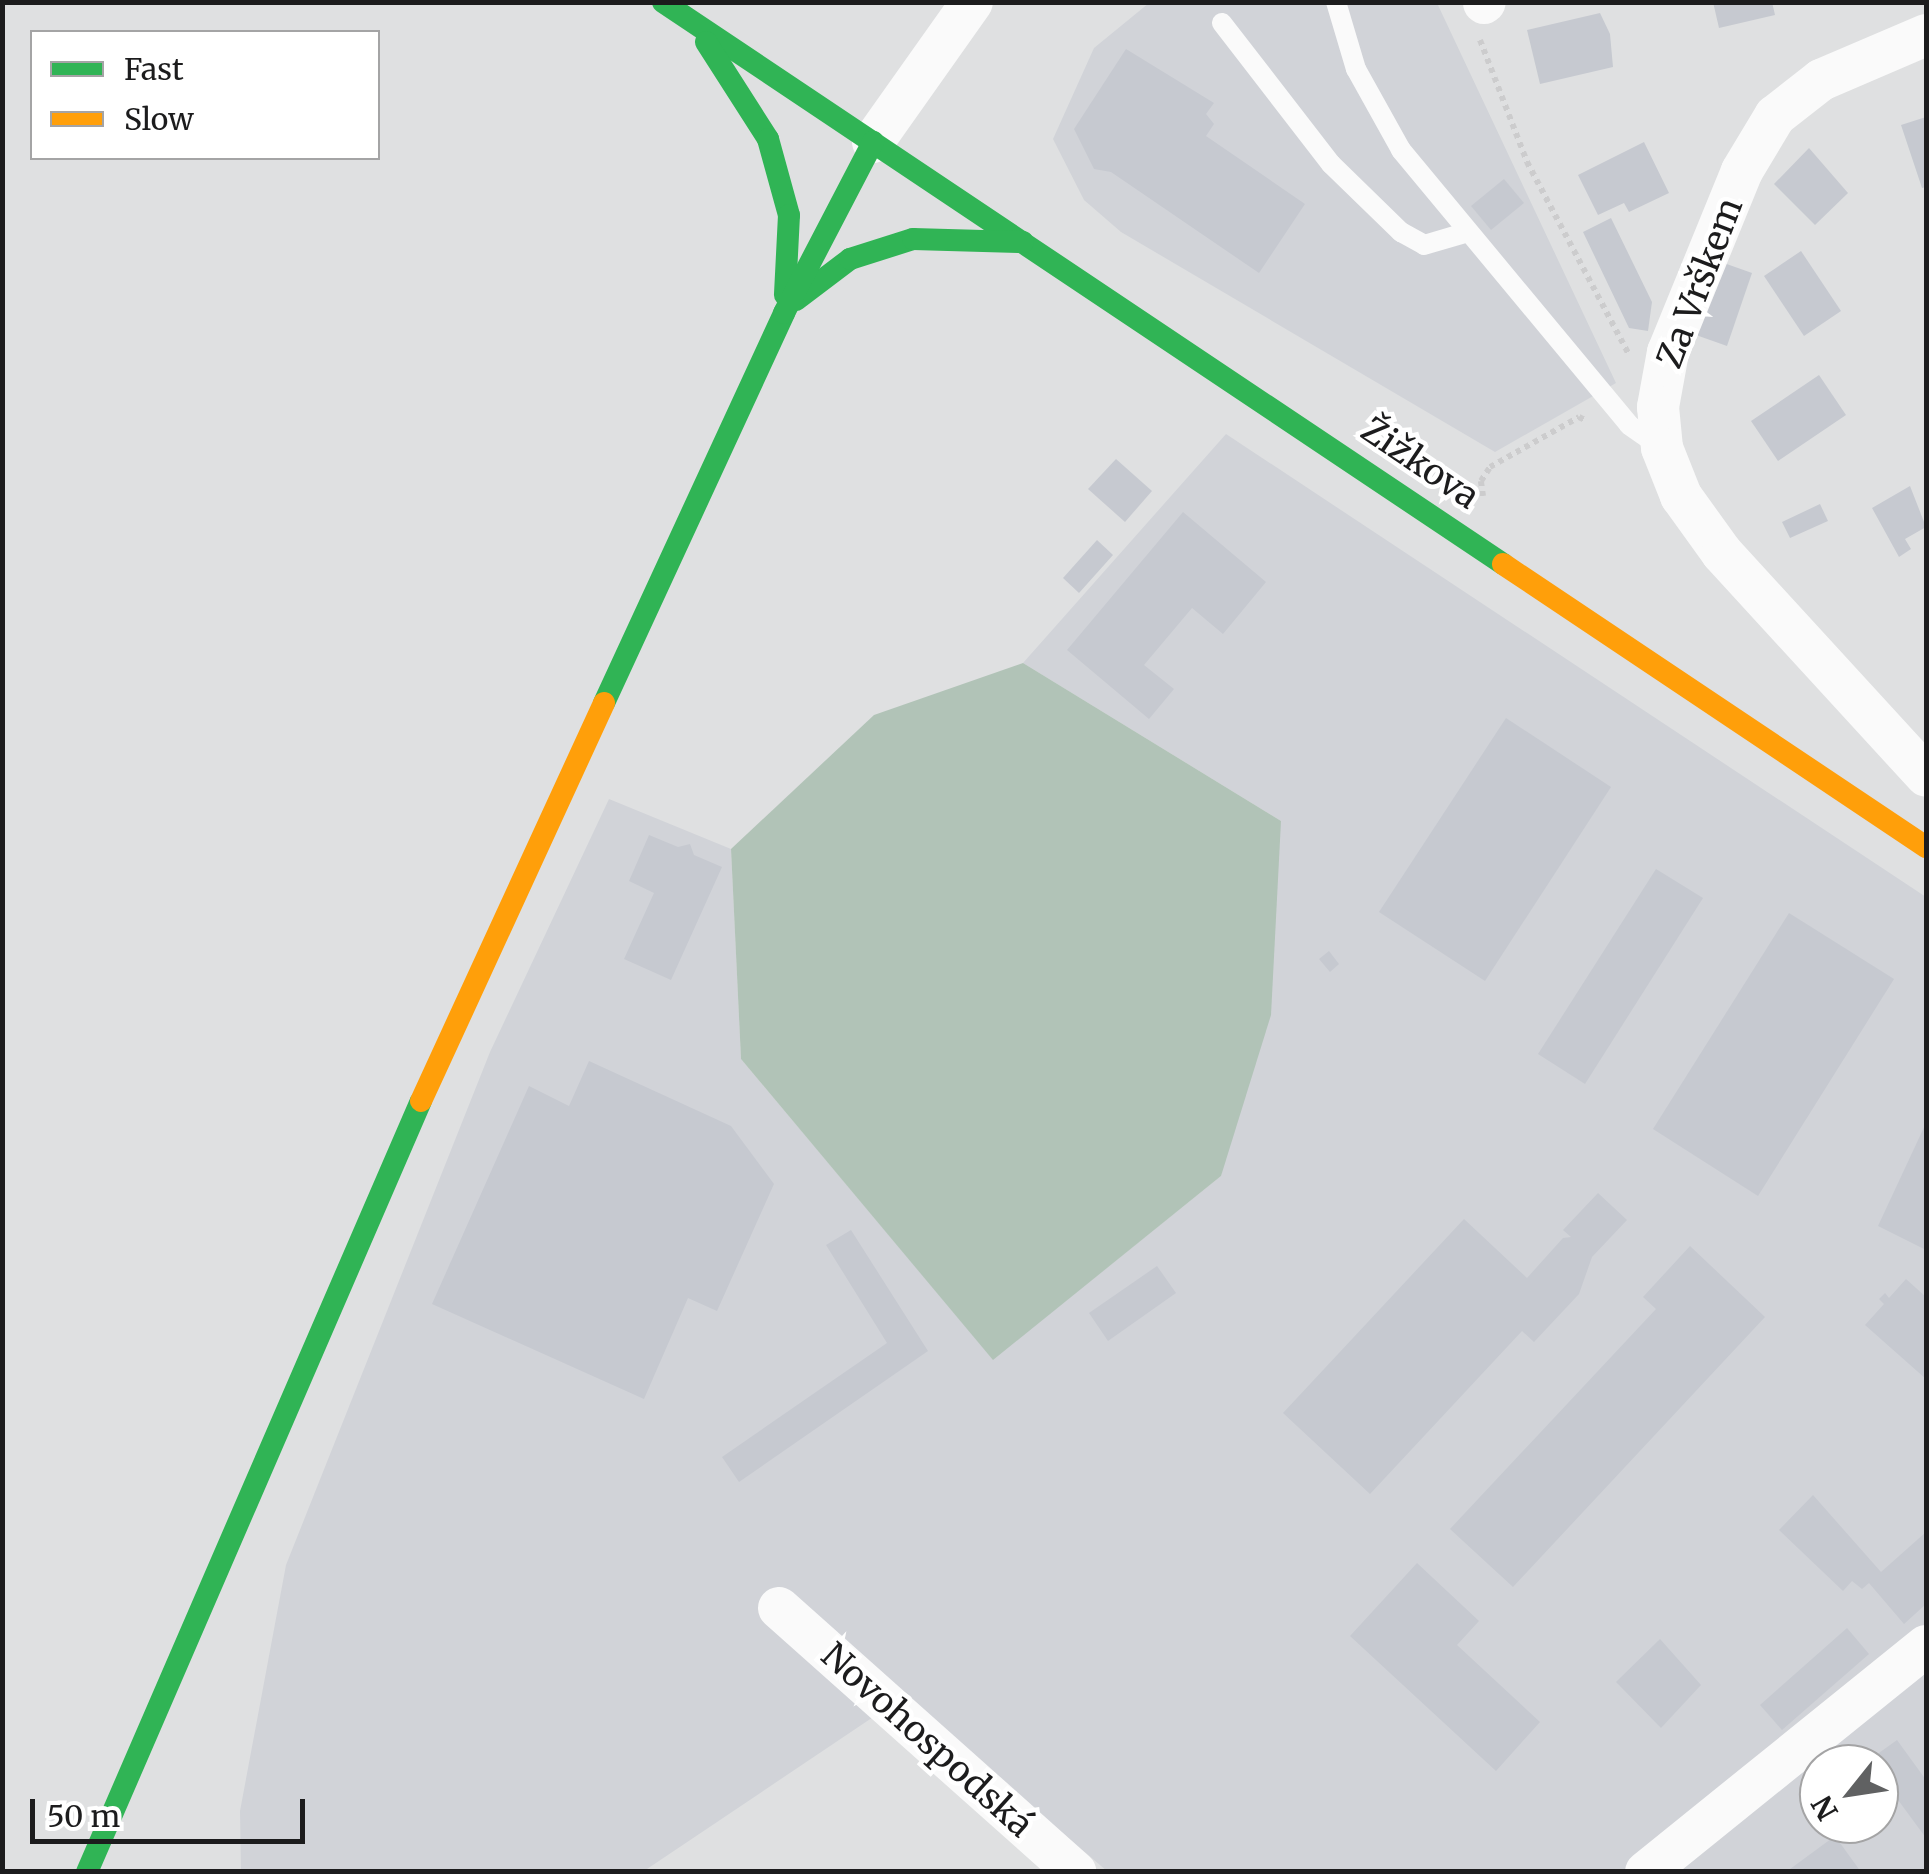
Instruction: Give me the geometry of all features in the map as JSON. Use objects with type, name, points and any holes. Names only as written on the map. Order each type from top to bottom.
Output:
[{"type":"main road","name":"Žižkova","points":[[663,2],[1926,847]]},
{"type":"main road","points":[[690,20],[768,140],[789,215],[784,313]]},
{"type":"main road","points":[[87,1872],[329,1301],[784,313],[873,142]]},
{"type":"main road","points":[[784,313],[850,260],[913,240],[972,236],[1025,242]]},
{"type":"street","points":[[873,142],[972,2]]},
{"type":"street","name":"Za Vrškem","points":[[1650,427],[1668,352],[1742,171],[1775,116],[1820,80],[1926,35]]},
{"type":"street","points":[[1650,427],[1680,496],[1722,553],[1926,776]]},
{"type":"street","name":"Novohospodská","points":[[779,1608],[1075,1872]]},
{"type":"street","points":[[1646,1872],[1926,1646]]},
{"type":"lane","points":[[1336,2],[1356,69],[1401,150],[1466,233],[1650,427]]},
{"type":"lane","points":[[1222,23],[1331,164],[1401,232],[1424,245],[1466,233]]},
{"type":"path","points":[[1484,3],[1470,10],[1527,162],[1650,427],[1601,427],[1579,417],[1490,467],[1481,481],[1502,560]]},
{"type":"shaded area","points":[[1149,3],[1437,3],[1616,383],[1495,452],[1121,232],[1084,200],[1053,139],[1094,48]]},
{"type":"shaded area","points":[[1226,434],[1926,897],[1926,1871],[1107,1871],[903,1697],[644,1871],[241,1872],[240,1811],[286,1565],[490,1052],[609,799],[731,849],[741,1059],[993,1359],[1221,1176],[1281,821],[1023,663]]},
{"type":"green space","points":[[1023,663],[1281,821],[1271,1015],[1221,1176],[993,1360],[741,1059],[731,849],[874,715]]},
{"type":"building","points":[[1713,2],[1772,2],[1775,15],[1719,28]]},
{"type":"building","points":[[1600,13],[1610,34],[1613,67],[1540,84],[1527,30]]},
{"type":"building","points":[[1126,49],[1214,103],[1206,114],[1214,124],[1206,136],[1305,204],[1259,273],[1111,172],[1094,169],[1074,129]]},
{"type":"building","points":[[1926,117],[1926,187],[1922,188],[1901,125]]},
{"type":"building","points":[[1644,142],[1669,193],[1629,212],[1624,203],[1598,215],[1578,175]]},
{"type":"building","points":[[1809,148],[1848,193],[1815,225],[1774,184]]},
{"type":"building","points":[[1504,179],[1524,203],[1491,230],[1471,206]]},
{"type":"building","points":[[1611,218],[1652,302],[1648,331],[1629,328],[1583,232]]},
{"type":"building","points":[[1801,251],[1841,311],[1804,336],[1764,276]]},
{"type":"building","points":[[1721,262],[1752,273],[1727,346],[1696,335]]},
{"type":"building","points":[[1819,375],[1846,415],[1778,461],[1751,421]]},
{"type":"building","points":[[1116,459],[1152,491],[1125,522],[1088,489]]},
{"type":"building","points":[[1910,486],[1926,527],[1905,539],[1911,549],[1899,557],[1872,508]]},
{"type":"building","points":[[1820,504],[1828,521],[1790,538],[1782,522]]},
{"type":"building","points":[[1183,512],[1266,582],[1223,634],[1192,608],[1144,665],[1174,689],[1149,719],[1067,650]]},
{"type":"building","points":[[1097,540],[1113,555],[1079,593],[1063,578]]},
{"type":"building","points":[[1506,718],[1611,787],[1485,981],[1379,912]]},
{"type":"building","points":[[649,835],[678,847],[690,844],[694,855],[722,867],[671,980],[624,959],[654,893],[629,881]]},
{"type":"building","points":[[1656,869],[1703,898],[1585,1084],[1538,1054]]},
{"type":"building","points":[[1789,913],[1894,979],[1758,1196],[1653,1129]]},
{"type":"building","points":[[1329,951],[1339,964],[1330,972],[1319,959]]},
{"type":"building","points":[[589,1061],[731,1126],[774,1184],[717,1311],[688,1298],[644,1399],[432,1304],[529,1086],[569,1106]]},
{"type":"building","points":[[1926,1123],[1926,1250],[1878,1226]]},
{"type":"building","points":[[1598,1193],[1627,1220],[1592,1257],[1579,1294],[1534,1342],[1522,1331],[1370,1494],[1283,1413],[1464,1219],[1527,1278],[1563,1238],[1571,1237],[1563,1230]]},
{"type":"building","points":[[851,1230],[928,1351],[739,1482],[722,1457],[887,1343],[826,1245]]},
{"type":"building","points":[[1690,1246],[1765,1317],[1513,1587],[1450,1529],[1656,1309],[1643,1297]]},
{"type":"building","points":[[1157,1266],[1176,1293],[1108,1341],[1089,1313]]},
{"type":"building","points":[[1906,1279],[1926,1297],[1926,1379],[1865,1325],[1884,1304],[1879,1299],[1885,1293],[1889,1298]]},
{"type":"building","points":[[1813,1495],[1881,1572],[1926,1532],[1926,1604],[1904,1624],[1869,1583],[1862,1589],[1852,1581],[1843,1591],[1779,1530]]},
{"type":"building","points":[[1417,1563],[1479,1621],[1457,1645],[1540,1722],[1496,1771],[1350,1636]]},
{"type":"building","points":[[1847,1628],[1869,1654],[1782,1730],[1760,1705]]},
{"type":"building","points":[[1660,1639],[1701,1685],[1661,1728],[1616,1682]]},
{"type":"building","points":[[1897,1740],[1926,1780],[1926,1838],[1899,1801],[1899,1744],[1891,1744]]},
{"type":"building","points":[[1824,1844],[1841,1844],[1861,1872],[1786,1872]]},
{"type":"traffic: fast","points":[[663,2],[1503,564]]},
{"type":"traffic: fast","points":[[706,42],[768,139],[789,215],[785,295]]},
{"type":"traffic: fast","points":[[604,703],[784,313],[873,142]]},
{"type":"traffic: fast","points":[[796,300],[850,259],[913,239],[1023,242]]},
{"type":"traffic: fast","points":[[87,1872],[421,1101]]},
{"type":"traffic: slow","points":[[1503,564],[1926,847]]},
{"type":"traffic: slow","points":[[421,1101],[604,703]]}]
